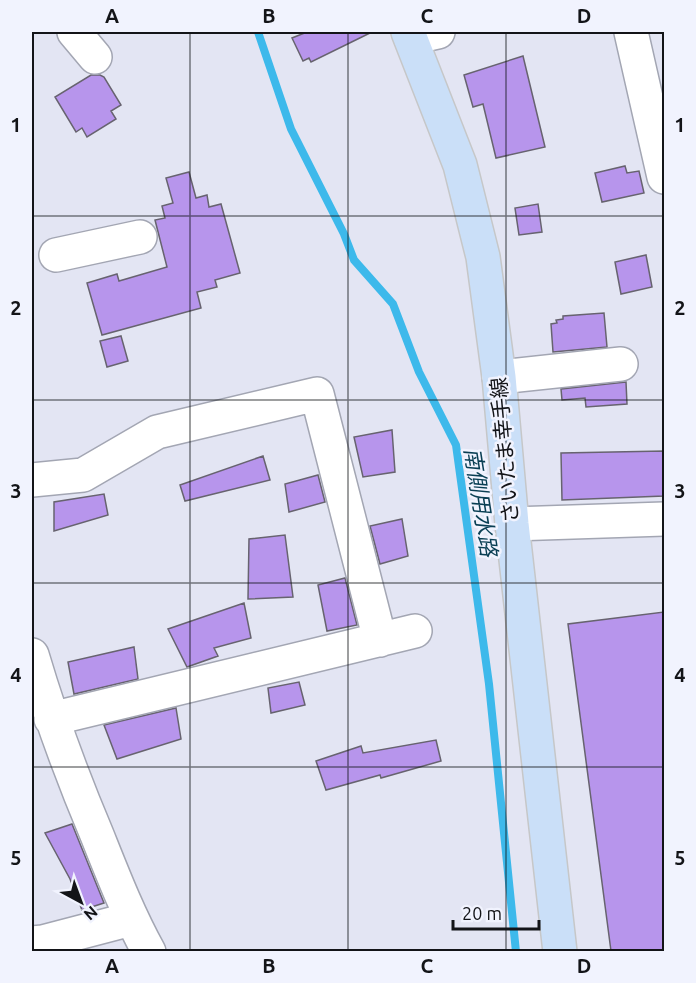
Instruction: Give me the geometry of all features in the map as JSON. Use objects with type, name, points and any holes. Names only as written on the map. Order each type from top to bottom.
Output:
[{"type":"main road","name":"さいたま幸手線","points":[[419,34],[473,212],[490,299],[512,524],[560,951]]},
{"type":"street","points":[[74,32],[95,57]]},
{"type":"street","points":[[631,32],[660,134],[664,177]]},
{"type":"street","points":[[41,258],[140,237]]},
{"type":"street","points":[[499,377],[621,364]]},
{"type":"street","points":[[32,480],[83,475],[157,432],[317,394],[380,640]]},
{"type":"street","points":[[512,524],[664,519]]},
{"type":"street","points":[[51,719],[416,631]]},
{"type":"street","points":[[32,655],[51,719],[131,919],[149,951]]},
{"type":"street","points":[[32,942],[43,942],[131,919]]},
{"type":"building","points":[[307,32],[372,32],[311,62],[309,58],[303,61],[292,38]]},
{"type":"building","points":[[523,56],[545,147],[496,158],[483,104],[473,107],[464,75]]},
{"type":"building","points":[[91,75],[104,77],[121,105],[111,111],[116,119],[87,137],[82,128],[76,132],[55,97]]},
{"type":"building","points":[[625,166],[627,173],[639,171],[644,193],[602,202],[595,173]]},
{"type":"building","points":[[189,172],[196,198],[207,195],[209,207],[221,204],[240,273],[215,280],[217,287],[197,292],[201,308],[102,335],[87,283],[117,274],[119,281],[167,267],[155,220],[165,218],[162,206],[173,203],[166,178]]},
{"type":"building","points":[[538,204],[542,232],[519,235],[515,208]]},
{"type":"building","points":[[646,255],[652,287],[621,294],[615,262]]},
{"type":"building","points":[[604,313],[607,347],[553,352],[551,324],[557,323],[556,320],[563,319],[563,316]]},
{"type":"building","points":[[121,336],[128,361],[107,367],[100,341]]},
{"type":"building","points":[[626,382],[627,404],[586,407],[585,398],[562,400],[561,389]]},
{"type":"building","points":[[392,430],[395,472],[363,477],[354,437]]},
{"type":"building","points":[[664,451],[664,496],[562,500],[561,453]]},
{"type":"building","points":[[263,456],[270,480],[185,501],[180,485]]},
{"type":"building","points":[[318,475],[325,502],[289,512],[285,484]]},
{"type":"building","points":[[104,494],[108,515],[54,531],[54,502]]},
{"type":"building","points":[[402,519],[408,556],[380,564],[370,526]]},
{"type":"building","points":[[285,535],[293,597],[248,599],[249,539]]},
{"type":"building","points":[[345,578],[357,625],[327,631],[318,585]]},
{"type":"building","points":[[244,603],[251,638],[214,648],[218,656],[187,667],[168,629]]},
{"type":"building","points":[[664,612],[664,951],[611,951],[568,624]]},
{"type":"building","points":[[134,647],[138,679],[74,694],[68,662]]},
{"type":"building","points":[[299,682],[305,705],[271,713],[268,688]]},
{"type":"building","points":[[176,708],[181,739],[117,759],[104,725]]},
{"type":"building","points":[[436,740],[441,761],[381,778],[380,775],[326,790],[316,761],[361,746],[363,753]]},
{"type":"building","points":[[72,824],[104,903],[82,910],[70,879],[45,833]]},
{"type":"waterway","name":"南側用水路","points":[[258,32],[291,129],[344,234],[354,260],[393,304],[419,372],[456,445],[489,684],[516,952]]}]
